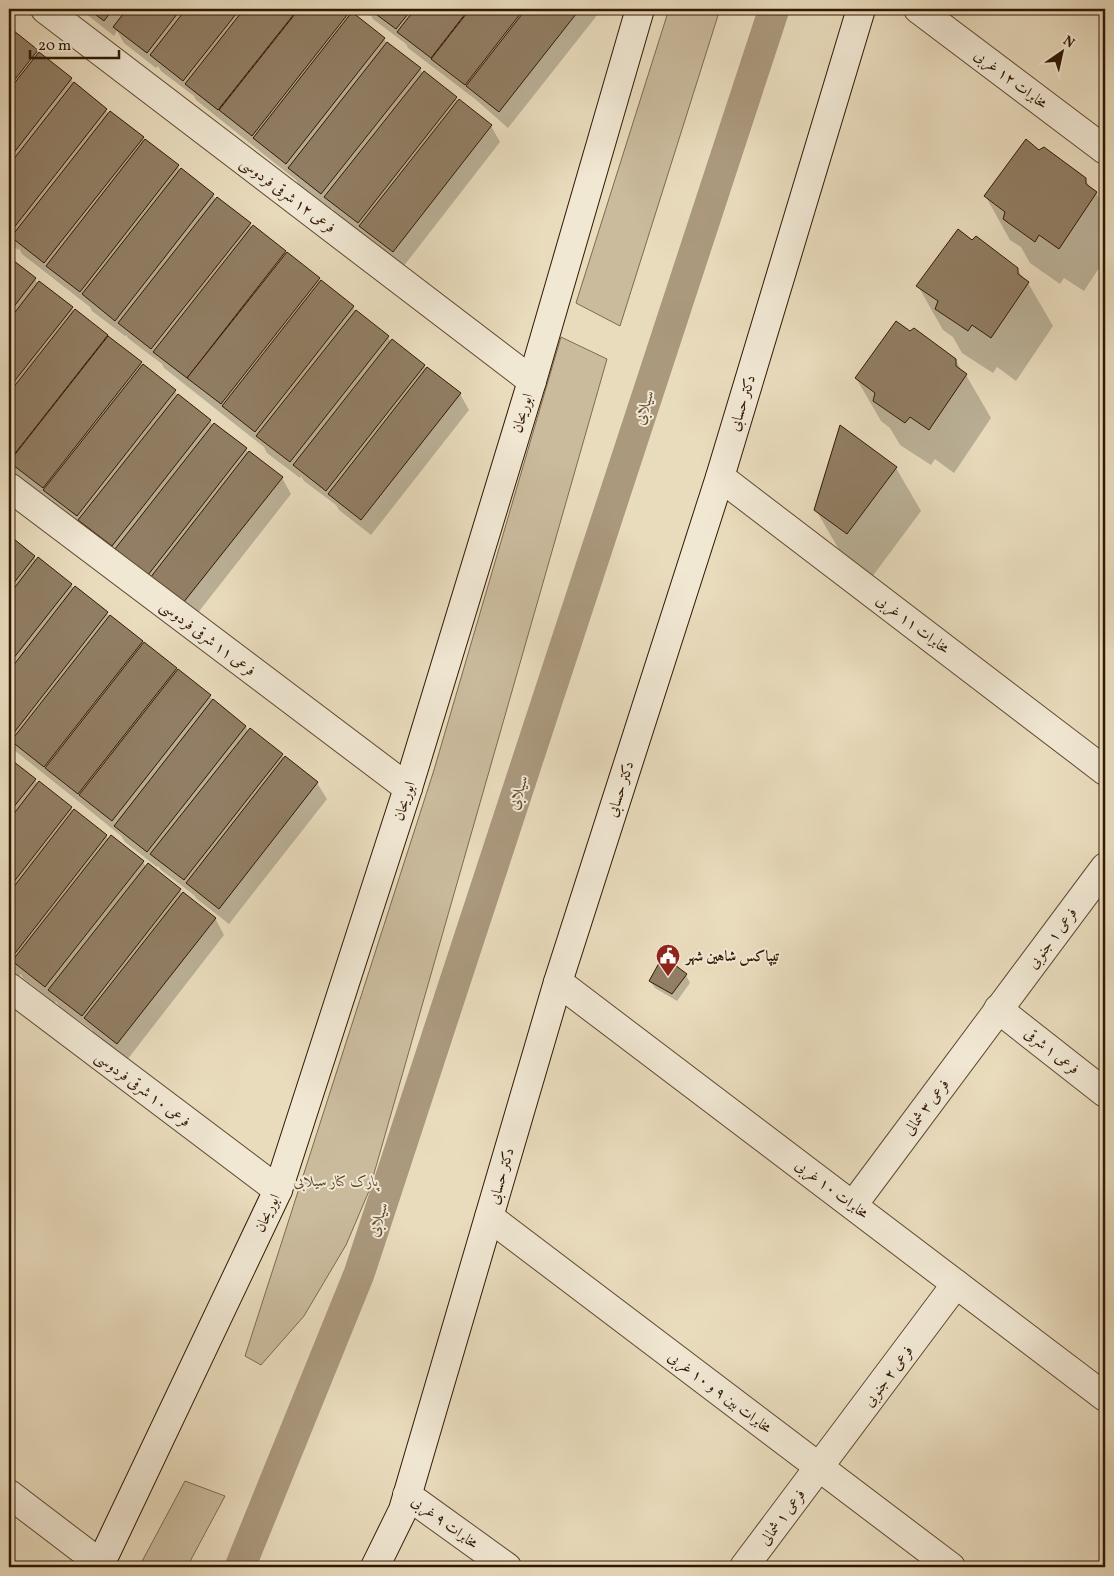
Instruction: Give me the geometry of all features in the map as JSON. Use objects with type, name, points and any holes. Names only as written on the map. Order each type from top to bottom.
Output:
[{"type":"street","name":"فرعی ۱۲ شرقی فردوسی","points":[[45,9],[532,381]]},
{"type":"street","name":"ابوریحان","points":[[100,1566],[278,1190],[408,788],[532,381],[640,9]]},
{"type":"street","name":"دکتر حسابی","points":[[375,1567],[402,1510],[407,1494],[558,982],[720,477],[861,9]]},
{"type":"street","name":"مخابرات ۱۲ غربی","points":[[918,9],[1105,150]]},
{"type":"street","name":"مخابرات ۱۱ غربی","points":[[720,477],[1105,771]]},
{"type":"street","name":"فرعی ۱۱ شرقی فردوسی","points":[[9,487],[408,788]]},
{"type":"street","name":"فرعی ۱ جنوبی","points":[[998,1009],[1105,868]]},
{"type":"street","name":"مخابرات ۱۰ غربی","points":[[558,982],[1105,1397]]},
{"type":"street","name":"فرعی ۱۰ شرقی فردوسی","points":[[9,987],[278,1190]]},
{"type":"street","name":"فرعی ۱ شرقی","points":[[998,1009],[1105,1093]]},
{"type":"street","name":"فرعی ۳ شمالی","points":[[853,1205],[998,1009]]},
{"type":"street","name":"مخابرات بین ۹ و ۱۰ غربی","points":[[489,1217],[951,1567]]},
{"type":"street","name":"فرعی ۲ جنوبی","points":[[820,1468],[956,1284]]},
{"type":"street","name":"فرعی ۱ شمالی","points":[[744,1567],[820,1468]]},
{"type":"street","points":[[9,1494],[100,1566]]},
{"type":"street","name":"مخابرات ۹ غربی","points":[[407,1494],[507,1567]]},
{"type":"green space","points":[[669,9],[720,9],[620,326],[576,303]]},
{"type":"green space","name":"پارک کنار سیلابی","points":[[561,337],[607,359],[369,1191],[346,1245],[304,1316],[261,1365],[245,1356],[434,770]]},
{"type":"green space","points":[[185,1481],[225,1496],[187,1567],[139,1567]]},
{"type":"building","points":[[88,9],[113,9],[104,21]]},
{"type":"building","points":[[127,9],[181,9],[147,53],[113,27]]},
{"type":"building","points":[[186,9],[240,9],[183,81],[150,55]]},
{"type":"building","points":[[244,9],[298,9],[218,110],[185,84]]},
{"type":"building","points":[[299,9],[351,10],[252,136],[219,110]]},
{"type":"building","points":[[369,9],[412,9],[396,29]]},
{"type":"building","points":[[415,9],[469,9],[431,58],[397,32]]},
{"type":"building","points":[[470,9],[524,9],[465,85],[431,59]]},
{"type":"building","points":[[526,9],[580,9],[499,112],[466,86]]},
{"type":"building","points":[[352,12],[385,38],[286,164],[253,138]]},
{"type":"building","points":[[9,27],[38,50],[9,87]]},
{"type":"building","points":[[387,42],[421,68],[321,194],[288,168]]},
{"type":"building","points":[[39,52],[72,78],[9,159],[9,90]]},
{"type":"building","points":[[424,71],[457,97],[358,223],[324,197]]},
{"type":"building","points":[[74,82],[107,109],[9,234],[9,165]]},
{"type":"building","points":[[459,99],[492,125],[393,252],[359,226]]},
{"type":"building","points":[[110,111],[144,137],[44,263],[11,237]]},
{"type":"building","points":[[145,139],[179,165],[80,292],[46,266]]},
{"type":"building","points":[[1026,139],[1039,150],[1044,147],[1086,178],[1086,184],[1097,192],[1059,249],[1039,235],[1035,242],[1003,219],[1005,212],[984,196]]},
{"type":"building","points":[[181,168],[214,194],[115,321],[82,294]]},
{"type":"building","points":[[217,197],[251,223],[151,349],[118,323]]},
{"type":"building","points":[[253,225],[286,251],[187,378],[153,352]]},
{"type":"building","points":[[958,229],[972,240],[976,236],[1018,268],[1018,274],[1029,282],[991,338],[972,325],[968,331],[935,309],[938,301],[916,286]]},
{"type":"building","points":[[287,252],[320,278],[221,404],[187,378]]},
{"type":"building","points":[[9,257],[36,278],[9,313]]},
{"type":"building","points":[[321,280],[354,306],[255,432],[222,406]]},
{"type":"building","points":[[39,281],[73,307],[9,388],[9,320]]},
{"type":"building","points":[[75,309],[108,335],[9,461],[9,393]]},
{"type":"building","points":[[356,310],[389,336],[290,462],[256,436]]},
{"type":"building","points":[[896,321],[910,331],[914,328],[956,359],[956,366],[967,374],[929,430],[910,417],[905,423],[873,401],[875,393],[855,378]]},
{"type":"building","points":[[108,336],[142,362],[43,488],[9,462]]},
{"type":"building","points":[[392,339],[425,365],[326,491],[293,465]]},
{"type":"building","points":[[143,364],[176,390],[77,516],[43,490]]},
{"type":"building","points":[[427,367],[461,393],[361,520],[328,494]]},
{"type":"building","points":[[178,394],[211,420],[112,546],[78,520]]},
{"type":"building","points":[[214,423],[247,448],[148,575],[115,549]]},
{"type":"building","points":[[840,425],[897,467],[847,534],[814,510]]},
{"type":"building","points":[[249,451],[283,477],[183,603],[150,578]]},
{"type":"building","points":[[9,535],[35,556],[9,589]]},
{"type":"building","points":[[38,557],[72,584],[9,664],[9,595]]},
{"type":"building","points":[[75,586],[108,612],[9,739],[9,671]]},
{"type":"building","points":[[110,615],[143,641],[44,767],[11,741]]},
{"type":"building","points":[[144,642],[177,668],[78,794],[45,768]]},
{"type":"building","points":[[178,669],[211,695],[112,821],[79,795]]},
{"type":"building","points":[[213,699],[246,726],[147,852],[114,826]]},
{"type":"building","points":[[250,728],[283,754],[184,880],[150,854]]},
{"type":"building","points":[[285,756],[318,782],[219,909],[186,883]]},
{"type":"building","points":[[9,758],[36,779],[9,813]]},
{"type":"building","points":[[39,781],[72,807],[9,888],[9,820]]},
{"type":"building","points":[[74,809],[107,835],[9,961],[9,893]]},
{"type":"building","points":[[111,835],[144,861],[45,987],[12,961]]},
{"type":"building","points":[[148,863],[181,889],[82,1016],[48,990]]},
{"type":"building","points":[[183,892],[216,918],[117,1044],[84,1018]]},
{"type":"building","name":"تیپاکس شاهین شهر","points":[[663,956],[687,974],[672,994],[649,981]]},
{"type":"waterway","name":"سیلابی","points":[[240,1567],[359,1274],[774,9]]},
{"type":"place","name":"تیپاکس شاهین شهر","points":[[668,977]]}]
